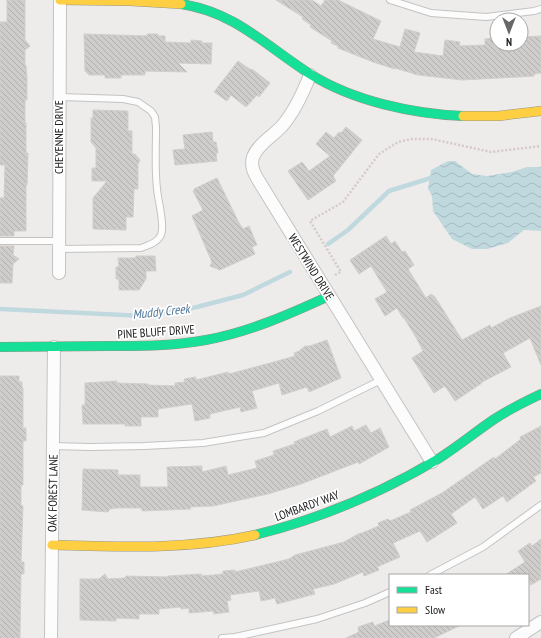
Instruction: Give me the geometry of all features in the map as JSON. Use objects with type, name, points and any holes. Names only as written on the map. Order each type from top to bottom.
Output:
[{"type":"street","points":[[60,0],[187,4],[209,10],[257,36],[310,74],[350,94],[404,109],[430,114],[488,117],[518,115],[541,110]]},
{"type":"street","name":"CHEYENNE DRIVE","points":[[59,273],[60,0]]},
{"type":"street","name":"WESTWIND DRIVE","points":[[310,74],[302,95],[290,116],[282,126],[256,151],[252,159],[252,169],[432,462]]},
{"type":"street","name":"PINE BLUFF DRIVE","points":[[0,347],[164,346],[201,341],[222,337],[260,324],[298,310],[329,296]]},
{"type":"street","name":"OAK FOREST LANE","points":[[51,638],[54,347]]},
{"type":"street","name":"LOMBARDY WAY","points":[[52,545],[140,547],[189,545],[227,541],[261,534],[332,511],[378,491],[432,462],[503,414],[541,394]]},
{"type":"street","points":[[516,638],[541,622]]},
{"type":"lane","points":[[390,0],[431,13],[486,18],[541,9]]},
{"type":"lane","points":[[0,240],[59,245],[141,248],[152,244],[161,234],[162,225],[157,195],[156,127],[155,117],[151,111],[138,102],[123,99],[60,97]]},
{"type":"lane","points":[[53,446],[106,447],[203,443],[264,433],[318,411],[381,380]]},
{"type":"lane","points":[[432,574],[483,547],[541,505]]},
{"type":"lane","points":[[222,638],[318,619],[365,603],[389,592]]},
{"type":"path","points":[[335,275],[341,272],[310,221],[344,202],[379,154],[398,142],[412,139],[432,139],[490,152],[541,146]]},
{"type":"water","points":[[448,161],[455,161],[472,174],[487,176],[512,172],[527,167],[541,167],[541,231],[524,230],[508,243],[487,249],[472,249],[452,239],[433,211],[432,196],[428,189],[431,170]]},
{"type":"building","points":[[7,0],[25,0],[25,40],[30,46],[25,50],[27,100],[25,100],[25,123],[26,153],[28,153],[26,231],[14,231],[14,236],[0,236],[0,198],[4,198],[5,165],[0,165],[0,22],[7,22]]},
{"type":"building","points":[[276,0],[312,0],[321,6],[325,0],[338,0],[381,21],[373,39],[400,47],[405,29],[420,33],[414,52],[443,56],[445,40],[460,42],[459,46],[485,45],[485,39],[489,39],[489,52],[529,52],[529,37],[541,36],[541,73],[534,74],[534,76],[462,80],[418,75],[373,62],[338,48],[338,46],[331,43],[332,41],[310,27],[311,25],[302,19],[303,17]]},
{"type":"building","points":[[84,34],[147,36],[147,34],[158,34],[158,36],[165,36],[165,42],[191,43],[191,40],[202,41],[202,43],[212,43],[211,64],[178,63],[187,72],[145,71],[145,75],[121,75],[121,78],[105,78],[105,75],[89,75],[85,71]]},
{"type":"building","points":[[238,61],[251,70],[252,69],[270,83],[259,97],[257,95],[246,107],[231,95],[227,101],[214,92]]},
{"type":"building","points":[[93,110],[128,111],[128,131],[132,131],[132,154],[135,154],[140,160],[138,164],[138,189],[134,189],[133,217],[126,217],[126,230],[93,229],[93,198],[107,181],[92,181],[92,168],[96,168],[96,148],[91,142],[91,118],[93,118]]},
{"type":"building","points":[[346,127],[362,140],[333,176],[336,181],[308,200],[288,171],[302,162],[309,171],[330,156],[316,144],[326,132],[334,138]]},
{"type":"building","points":[[212,132],[213,142],[216,142],[218,153],[216,153],[217,161],[175,165],[173,150],[185,149],[183,135]]},
{"type":"building","points":[[217,178],[239,223],[243,229],[249,226],[257,245],[252,247],[255,254],[220,270],[210,266],[212,262],[192,216],[203,210],[193,191],[195,190],[194,189]]},
{"type":"building","points":[[386,236],[391,244],[395,241],[402,252],[405,251],[414,265],[408,269],[426,298],[431,294],[435,297],[462,340],[490,325],[491,328],[510,318],[541,306],[541,365],[530,338],[503,353],[511,367],[482,382],[455,401],[445,386],[434,393],[412,358],[423,351],[404,318],[397,308],[385,316],[375,299],[387,292],[371,266],[359,274],[350,260]]},
{"type":"building","points":[[0,246],[14,246],[13,255],[19,259],[13,264],[12,283],[0,283]]},
{"type":"building","points":[[136,256],[155,256],[156,271],[146,271],[146,279],[139,290],[119,290],[119,279],[116,279],[116,267],[119,267],[118,258],[136,258]]},
{"type":"building","points":[[327,340],[341,378],[309,392],[307,387],[282,395],[279,383],[252,391],[257,408],[241,412],[240,407],[210,414],[210,418],[195,421],[192,404],[158,409],[158,417],[141,417],[141,426],[125,426],[125,424],[83,424],[82,405],[85,405],[85,383],[117,381],[117,383],[175,386],[175,383],[185,382],[184,379],[196,377],[196,380],[228,372],[229,374],[295,356],[294,353],[305,346],[310,346]]},
{"type":"building","points":[[0,376],[19,376],[19,382],[22,382],[23,388],[23,428],[26,428],[26,441],[23,441],[23,485],[21,485],[21,505],[23,506],[21,562],[24,562],[24,574],[21,574],[20,638],[0,638]]},
{"type":"building","points":[[366,425],[371,433],[380,428],[389,447],[359,464],[358,462],[301,484],[268,494],[213,506],[190,507],[191,509],[142,511],[142,508],[117,508],[110,509],[108,512],[82,510],[83,469],[118,470],[118,475],[140,475],[140,487],[168,487],[167,467],[202,466],[202,472],[226,466],[228,475],[257,468],[255,461],[274,455],[273,451],[295,444],[294,442],[327,429],[330,437],[352,426],[354,431]]},
{"type":"building","points":[[541,426],[541,473],[533,477],[536,481],[507,502],[503,496],[483,509],[475,497],[451,514],[457,523],[427,542],[420,531],[393,543],[400,557],[377,567],[379,570],[364,576],[363,572],[334,584],[313,589],[315,594],[277,604],[275,598],[261,601],[259,591],[230,595],[231,600],[227,601],[229,612],[214,614],[213,611],[189,613],[189,608],[181,609],[181,607],[159,609],[159,614],[139,614],[139,619],[116,618],[116,621],[80,620],[80,579],[99,579],[105,574],[108,579],[125,578],[126,576],[168,577],[223,574],[223,571],[235,570],[235,572],[289,559],[295,555],[344,542],[358,534],[379,526],[378,523],[388,519],[390,521],[411,512],[410,510],[442,493],[494,457],[495,459],[521,439],[520,437]]},
{"type":"building","points":[[541,539],[541,579],[531,585],[529,574],[507,574],[525,562],[518,551],[530,543],[532,546]]},
{"type":"building","points":[[389,620],[389,626],[459,626],[434,638],[346,638],[359,632],[358,627],[373,622],[374,626]]},
{"type":"waterway","name":"Muddy Creek","points":[[328,244],[348,230],[389,191],[434,177]]},
{"type":"waterway","name":"Muddy Creek","points":[[0,309],[144,316],[197,307],[243,295],[290,272]]},
{"type":"traffic: fast","points":[[181,4],[218,14],[234,22],[310,74],[345,92],[364,99],[404,109],[444,115],[463,116]]},
{"type":"traffic: fast","points":[[0,347],[146,346],[194,342],[222,337],[254,327],[284,316],[329,296]]},
{"type":"traffic: fast","points":[[255,535],[279,529],[326,513],[372,494],[438,459],[499,416],[541,394]]},
{"type":"traffic: slow","points":[[60,0],[130,1],[181,4]]},
{"type":"traffic: slow","points":[[463,116],[498,116],[541,111]]},
{"type":"traffic: slow","points":[[52,545],[128,547],[179,545],[230,540],[255,535]]}]
